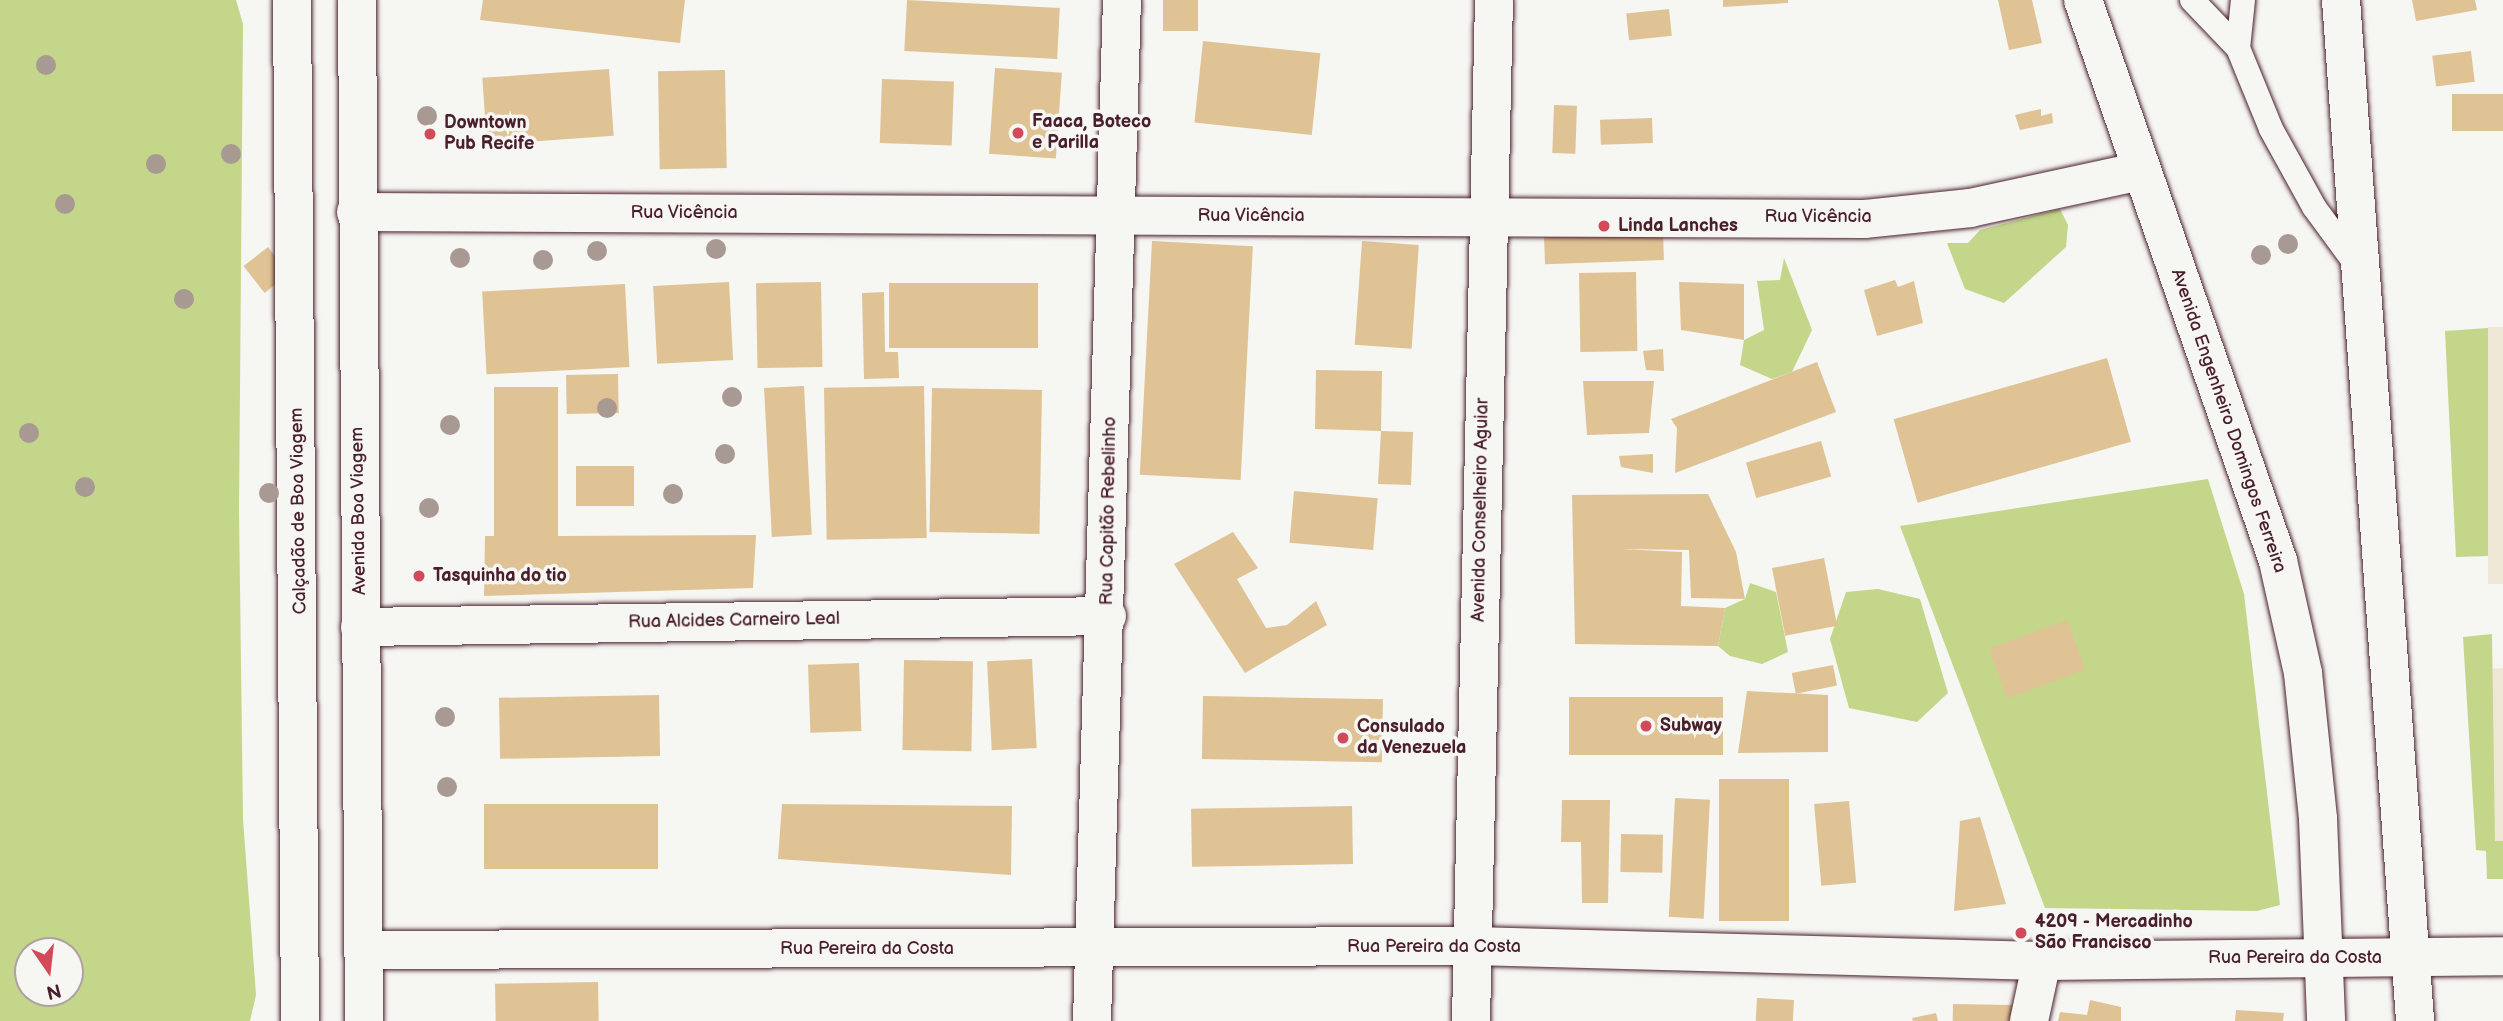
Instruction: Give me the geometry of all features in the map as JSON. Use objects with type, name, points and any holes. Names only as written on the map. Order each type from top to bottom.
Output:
[{"type":"street","name":"Calçadão de Boa Viagem","points":[[292,0],[300,1021]]},
{"type":"street","name":"Avenida Boa Viagem","points":[[357,0],[356,212],[365,950],[363,1021]]},
{"type":"street","name":"Rua Capitão Rebelinho","points":[[1092,1021],[1107,616],[1122,0]]},
{"type":"street","name":"Avenida Conselheiro Aguiar","points":[[1471,1021],[1494,0]]},
{"type":"street","name":"Avenida Engenheiro Domingos Ferreira","points":[[2083,0],[2278,561],[2303,673],[2324,958],[2326,1021]]},
{"type":"street","points":[[2341,0],[2358,267],[2414,957],[2415,1021]]},
{"type":"street","name":"Rua Vicência","points":[[356,212],[1864,219],[1970,208],[2141,171]]},
{"type":"street","name":"Rua Alcides Carneiro Leal","points":[[360,627],[1107,616]]},
{"type":"street","name":"Rua Pereira da Costa","points":[[365,950],[1474,946],[2042,961],[2503,956]]},
{"type":"street","points":[[2029,1021],[2042,961]]},
{"type":"lane","points":[[2192,0],[2238,48],[2314,207],[2358,267]]},
{"type":"lane","points":[[2238,48],[2243,0]]},
{"type":"shaded area","points":[[2488,327],[2503,327],[2503,584],[2488,584]]},
{"type":"shaded area","points":[[2503,668],[2503,841],[2495,841],[2487,669]]},
{"type":"green space","points":[[0,0],[236,0],[243,24],[239,510],[243,819],[256,995],[250,1021],[0,1021]]},
{"type":"green space","points":[[2060,209],[2068,225],[2066,247],[2004,303],[1965,289],[1947,243],[1968,243],[1980,230]]},
{"type":"green space","points":[[1784,258],[1812,330],[1792,372],[1772,379],[1740,365],[1744,340],[1764,330],[1757,281],[1780,280]]},
{"type":"green space","points":[[2488,328],[2488,556],[2456,557],[2445,331]]},
{"type":"green space","points":[[2208,479],[2244,594],[2280,905],[2257,911],[2045,908],[1900,526]]},
{"type":"green space","points":[[1750,583],[1776,592],[1788,652],[1762,664],[1730,656],[1718,646],[1725,608],[1745,599]]},
{"type":"green space","points":[[1878,589],[1920,599],[1948,693],[1917,722],[1849,708],[1830,639],[1846,592]]},
{"type":"green space","points":[[2492,634],[2495,841],[2503,841],[2503,879],[2487,879],[2486,851],[2476,850],[2463,637]]},
{"type":"building","points":[[483,0],[685,0],[680,43],[480,20]]},
{"type":"building","points":[[907,0],[1060,8],[1057,59],[904,51]]},
{"type":"building","points":[[1163,0],[1198,0],[1198,31],[1163,31]]},
{"type":"building","points":[[1723,0],[1788,0],[1788,3],[1723,7]]},
{"type":"building","points":[[1998,0],[2032,0],[2042,43],[2009,50]]},
{"type":"building","points":[[2412,0],[2475,0],[2477,10],[2416,21]]},
{"type":"building","points":[[1669,9],[1672,36],[1629,40],[1626,13]]},
{"type":"building","points":[[1203,41],[1320,53],[1312,135],[1194,123]]},
{"type":"building","points":[[2471,51],[2475,82],[2436,87],[2432,56]]},
{"type":"building","points":[[995,68],[1062,73],[1056,158],[989,154]]},
{"type":"building","points":[[609,69],[614,136],[487,145],[482,78]]},
{"type":"building","points":[[725,70],[727,168],[660,169],[658,71]]},
{"type":"building","points":[[882,79],[954,82],[952,145],[880,143]]},
{"type":"building","points":[[2452,94],[2503,94],[2503,131],[2452,131]]},
{"type":"building","points":[[1554,105],[1577,106],[1575,154],[1552,153]]},
{"type":"building","points":[[2041,109],[2041,116],[2052,113],[2053,123],[2020,130],[2015,115]]},
{"type":"building","points":[[1652,118],[1653,143],[1601,145],[1600,120]]},
{"type":"building","points":[[1663,233],[1664,260],[1545,264],[1544,237]]},
{"type":"building","points":[[1152,241],[1253,246],[1241,480],[1140,475]]},
{"type":"building","points":[[1362,241],[1419,245],[1412,349],[1355,345]]},
{"type":"building","points":[[268,247],[289,274],[265,293],[244,266]]},
{"type":"building","points":[[1636,272],[1637,351],[1580,352],[1579,273]]},
{"type":"building","points":[[1895,280],[1898,287],[1914,281],[1923,323],[1877,336],[1864,290]]},
{"type":"building","points":[[729,282],[733,360],[657,364],[653,286]]},
{"type":"building","points":[[821,282],[822,367],[757,368],[756,283]]},
{"type":"building","points":[[1679,282],[1744,284],[1744,340],[1681,330]]},
{"type":"building","points":[[889,283],[1038,283],[1038,348],[889,348]]},
{"type":"building","points":[[625,284],[629,367],[487,374],[482,291]]},
{"type":"building","points":[[884,292],[885,352],[898,352],[899,378],[864,379],[862,293]]},
{"type":"building","points":[[1663,349],[1664,371],[1646,370],[1643,351]]},
{"type":"building","points":[[2107,358],[2131,442],[1918,503],[1894,419]]},
{"type":"building","points":[[1817,362],[1836,412],[1675,473],[1677,428],[1671,419]]},
{"type":"building","points":[[1316,370],[1382,371],[1381,431],[1315,429]]},
{"type":"building","points":[[618,374],[619,413],[567,414],[566,375]]},
{"type":"building","points":[[1583,381],[1654,381],[1649,433],[1587,435]]},
{"type":"building","points":[[804,386],[812,535],[772,537],[764,388]]},
{"type":"building","points":[[924,386],[927,538],[827,540],[824,388]]},
{"type":"building","points":[[494,387],[558,387],[558,536],[756,535],[753,588],[484,596],[485,536],[494,536]]},
{"type":"building","points":[[932,388],[1042,390],[1039,534],[929,532]]},
{"type":"building","points":[[1381,431],[1413,432],[1411,485],[1378,484]]},
{"type":"building","points":[[1821,441],[1831,477],[1756,498],[1746,462]]},
{"type":"building","points":[[1653,454],[1653,473],[1621,467],[1619,456]]},
{"type":"building","points":[[576,466],[634,466],[634,506],[576,506]]},
{"type":"building","points":[[1294,491],[1378,498],[1373,550],[1289,543]]},
{"type":"building","points":[[1708,494],[1736,552],[1745,599],[1691,598],[1689,550],[1620,549],[1682,552],[1681,606],[1725,608],[1718,646],[1575,644],[1572,495]]},
{"type":"building","points":[[1233,532],[1258,568],[1237,579],[1266,628],[1287,625],[1316,601],[1327,625],[1245,673],[1174,564]]},
{"type":"building","points":[[1824,558],[1837,626],[1785,636],[1772,568]]},
{"type":"building","points":[[2067,620],[2085,670],[2007,698],[1989,648]]},
{"type":"building","points":[[1032,659],[1037,748],[992,750],[987,661]]},
{"type":"building","points":[[904,660],[973,661],[971,751],[902,750]]},
{"type":"building","points":[[859,663],[861,731],[810,733],[808,665]]},
{"type":"building","points":[[1833,665],[1837,686],[1796,694],[1792,673]]},
{"type":"building","points":[[1747,691],[1828,695],[1828,752],[1738,753]]},
{"type":"building","points":[[659,695],[660,756],[500,759],[499,698]]},
{"type":"building","points":[[1203,696],[1383,699],[1382,762],[1202,759]]},
{"type":"building","name":"Subway","points":[[1569,697],[1723,697],[1723,755],[1569,755]]},
{"type":"building","points":[[1719,779],[1789,779],[1789,921],[1719,921]]},
{"type":"building","points":[[1675,798],[1710,800],[1704,919],[1669,917]]},
{"type":"building","points":[[1562,800],[1610,800],[1608,903],[1582,903],[1581,842],[1561,842]]},
{"type":"building","points":[[1849,801],[1856,883],[1821,886],[1814,804]]},
{"type":"building","points":[[484,804],[658,804],[658,869],[484,869]]},
{"type":"building","points":[[782,804],[1012,806],[1011,875],[778,859]]},
{"type":"building","points":[[1352,806],[1353,864],[1192,867],[1191,809]]},
{"type":"building","points":[[1980,817],[2006,904],[1954,911],[1960,821]]},
{"type":"building","points":[[1621,834],[1663,835],[1662,873],[1620,872]]},
{"type":"building","points":[[598,982],[599,1021],[496,1021],[495,984]]},
{"type":"building","points":[[1757,998],[1794,1000],[1793,1021],[1756,1021]]},
{"type":"building","points":[[2090,1000],[2121,1007],[2121,1021],[2058,1021],[2060,1012],[2087,1015]]},
{"type":"building","points":[[1953,1004],[2012,1005],[2012,1021],[1953,1021]]},
{"type":"building","points":[[2236,1010],[2284,1013],[2283,1021],[2235,1021]]},
{"type":"building","points":[[1936,1013],[1938,1021],[1913,1021],[1912,1018]]},
{"type":"place","name":"Faaca, Boteco e Parilla","points":[[1018,133]]},
{"type":"place","name":"Downtown Pub Recife","points":[[430,134]]},
{"type":"place","name":"Linda Lanches","points":[[1604,226]]},
{"type":"place","name":"Tasquinha do tio","points":[[419,576]]},
{"type":"place","name":"Subway","points":[[1646,726]]},
{"type":"place","name":"Consulado da Venezuela","points":[[1343,738]]},
{"type":"place","name":"4209 - Mercadinho São Francisco","points":[[2021,933]]}]
